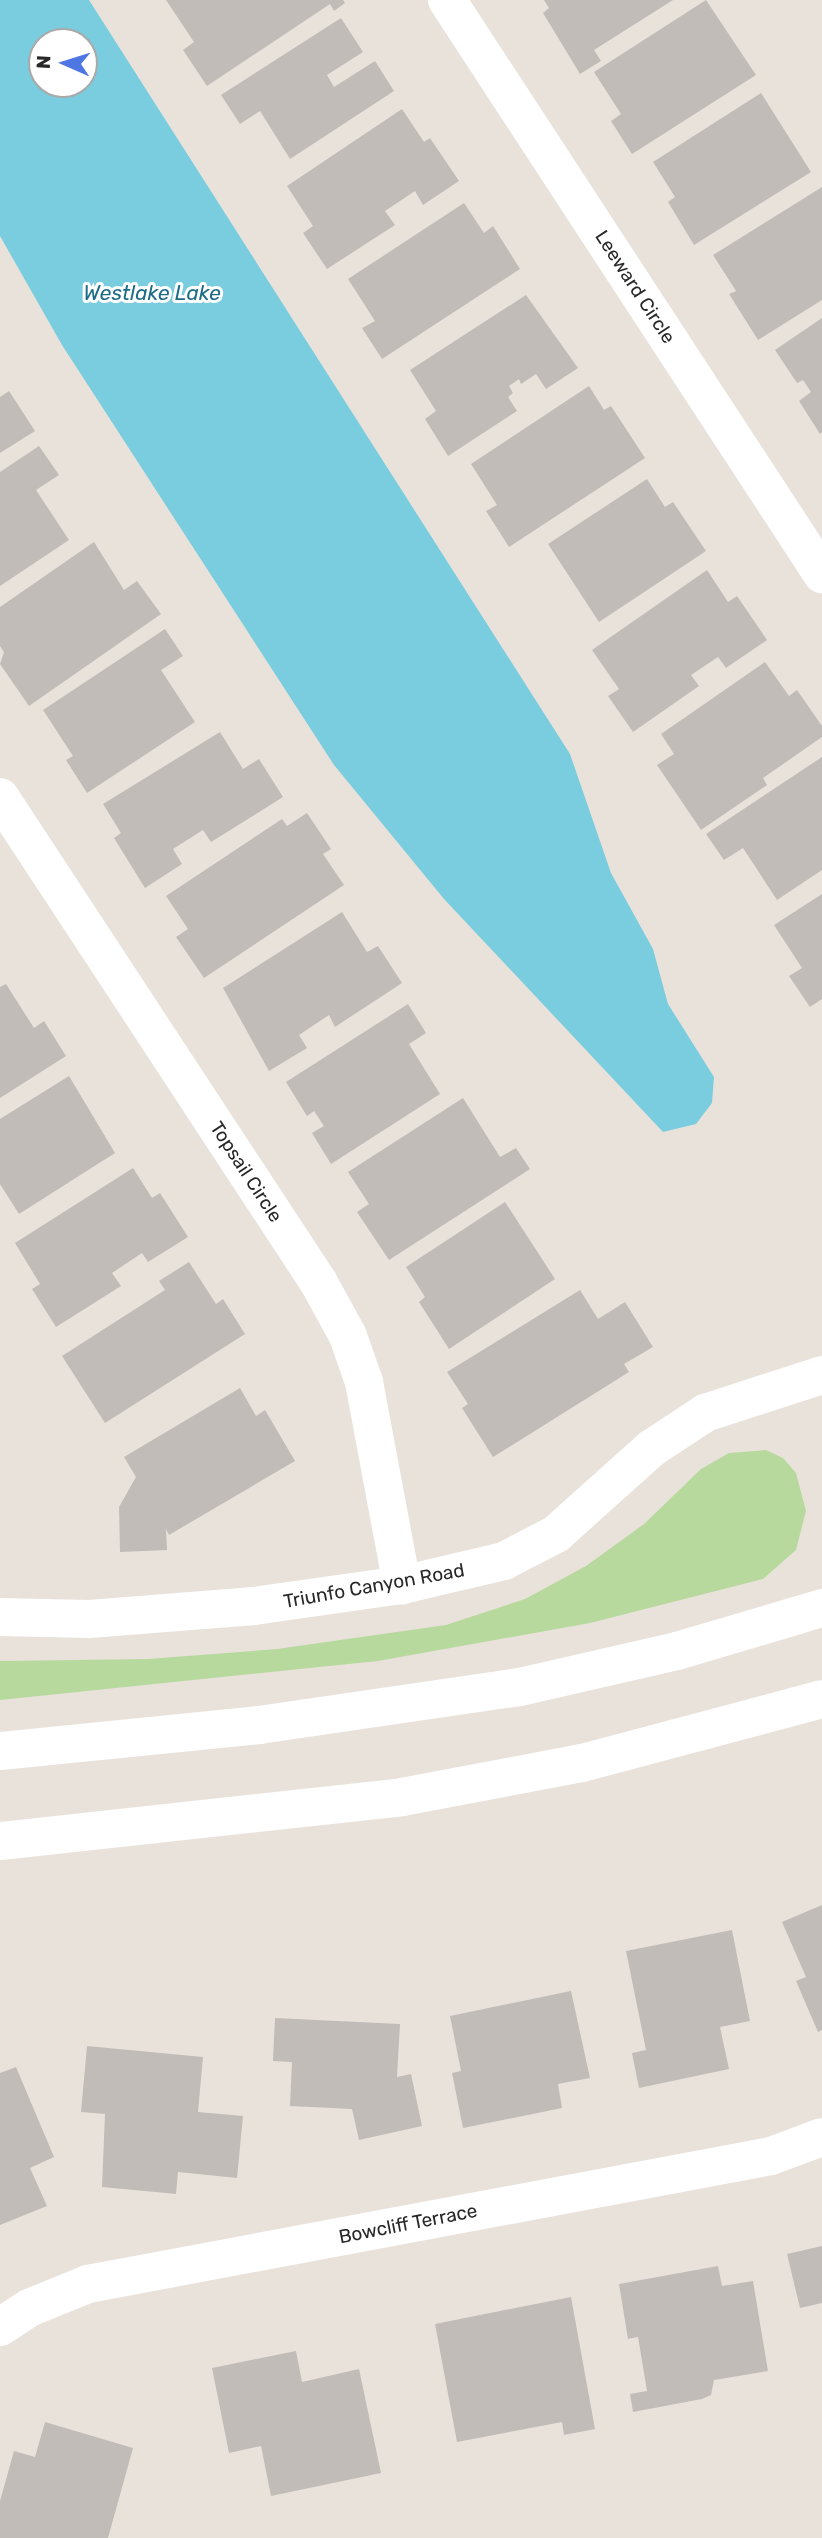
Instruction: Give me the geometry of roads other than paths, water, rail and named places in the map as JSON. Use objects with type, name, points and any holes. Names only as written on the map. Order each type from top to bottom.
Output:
[{"type":"street","name":"Leeward Circle","points":[[447,0],[822,574]]},
{"type":"street","name":"Topsail Circle","points":[[0,797],[320,1283],[348,1336],[364,1382],[402,1585]]},
{"type":"street","name":"Triunfo Canyon Road","points":[[0,1617],[89,1619],[254,1606],[402,1585],[503,1561],[556,1534],[652,1448],[705,1413],[821,1380]]},
{"type":"street","points":[[0,1751],[259,1725],[520,1687],[677,1651],[822,1608]]},
{"type":"street","points":[[0,1841],[402,1797],[595,1760],[822,1699]]},
{"type":"street","name":"Bowcliff Terrace","points":[[0,2327],[29,2308],[88,2284],[771,2156],[822,2137]]},
{"type":"water","name":"Westlake Lake","points":[[0,0],[89,0],[570,754],[611,873],[653,949],[668,1004],[714,1077],[712,1103],[696,1124],[663,1132],[444,899],[334,765],[62,345],[0,236]]}]
